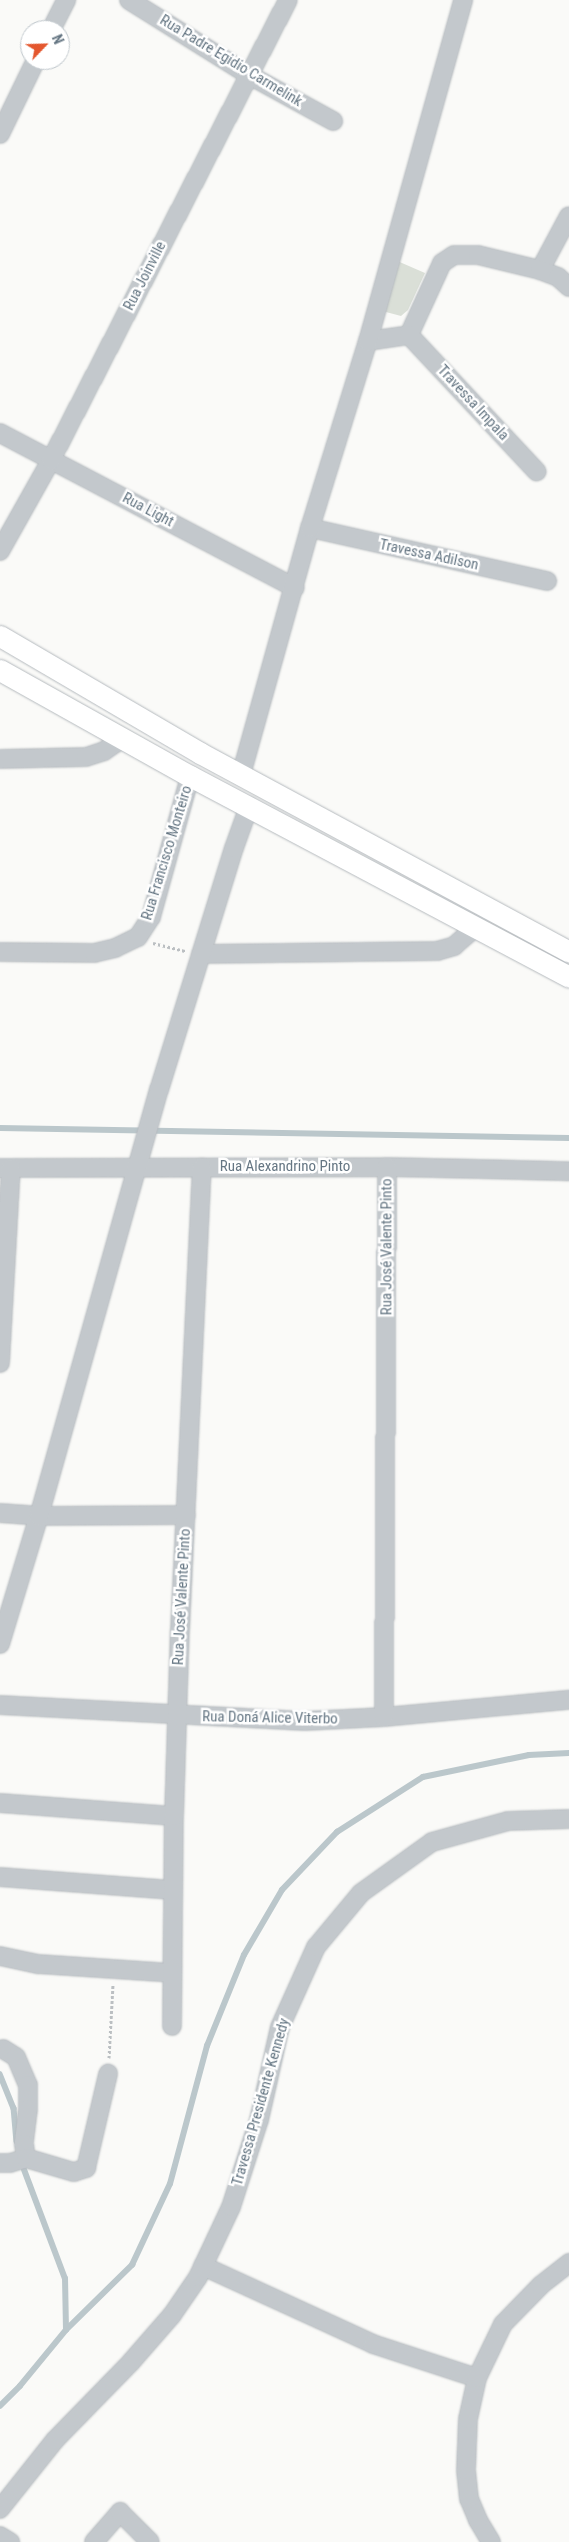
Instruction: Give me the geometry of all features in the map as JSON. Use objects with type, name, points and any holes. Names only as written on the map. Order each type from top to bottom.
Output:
[{"type":"main road","points":[[0,636],[241,776],[569,952]]},
{"type":"main road","points":[[0,670],[190,776],[569,977]]},
{"type":"street","points":[[56,20],[66,0]]},
{"type":"street","name":"Rua Padre Egidio Carmelink","points":[[129,0],[249,74],[333,121]]},
{"type":"street","name":"Rua Joinville","points":[[0,551],[51,460],[288,0]]},
{"type":"street","points":[[241,776],[295,588],[310,528],[368,341],[463,0]]},
{"type":"street","points":[[0,134],[31,70]]},
{"type":"street","points":[[540,270],[569,216]]},
{"type":"street","points":[[368,341],[409,335],[442,263],[454,255],[478,255],[540,270],[558,277],[569,287]]},
{"type":"street","name":"Travessa Impala","points":[[409,335],[537,472]]},
{"type":"street","name":"Rua Light","points":[[0,433],[295,588]]},
{"type":"street","name":"Travessa Adilson","points":[[310,528],[547,581]]},
{"type":"street","points":[[0,759],[86,756],[104,751],[123,738]]},
{"type":"street","name":"Rua Francisco Monteiro","points":[[0,952],[94,953],[116,948],[135,939],[142,933],[150,917],[190,776]]},
{"type":"street","points":[[0,1644],[39,1516],[159,1090],[249,806]]},
{"type":"street","points":[[201,954],[437,951],[454,946],[476,927]]},
{"type":"street","name":"Rua Alexandrino Pinto","points":[[6,1168],[387,1167],[569,1172]]},
{"type":"street","name":"Rua José Valente Pinto","points":[[384,1717],[387,1167]]},
{"type":"street","points":[[0,1363],[6,1168]]},
{"type":"street","name":"Rua José Valente Pinto","points":[[172,2026],[177,1715],[202,1168]]},
{"type":"street","points":[[0,1513],[39,1516],[186,1515]]},
{"type":"street","name":"Rua Doná Alice Viterbo","points":[[0,1705],[304,1721],[384,1717],[569,1700]]},
{"type":"street","points":[[0,1803],[174,1816]]},
{"type":"street","name":"Travessa Presidente Kennedy","points":[[0,2509],[55,2440],[132,2362],[172,2315],[204,2266],[231,2207],[259,2120],[280,2027],[316,1947],[361,1893],[432,1842],[508,1822],[569,1819]]},
{"type":"street","points":[[0,1877],[173,1890]]},
{"type":"street","points":[[0,1956],[38,1964],[172,1973]]},
{"type":"street","points":[[3,2049],[16,2057],[28,2085],[28,2109],[24,2144],[26,2158]]},
{"type":"street","points":[[0,2163],[10,2163],[26,2158],[74,2172],[86,2168],[108,2074]]},
{"type":"street","points":[[490,2542],[469,2499],[466,2470],[468,2419],[476,2378],[503,2324],[541,2285],[569,2262]]},
{"type":"street","points":[[204,2266],[373,2344],[476,2378]]},
{"type":"street","points":[[94,2542],[120,2512],[150,2542]]},
{"type":"street","points":[[0,2536],[10,2542]]},
{"type":"path","points":[[135,939],[201,954]]},
{"type":"path","points":[[108,2074],[114,1970]]},
{"type":"shaded area","points":[[395,260],[425,273],[408,310],[401,316],[386,312],[382,305]]},
{"type":"waterway","points":[[0,1128],[569,1138]]},
{"type":"waterway","points":[[66,2330],[132,2265],[170,2184],[207,2046],[244,1955],[282,1890],[337,1832],[423,1777],[529,1755],[569,1753]]},
{"type":"waterway","points":[[0,2074],[14,2108],[17,2141]]},
{"type":"waterway","points":[[0,2406],[20,2386],[66,2330],[65,2279],[24,2170]]}]
